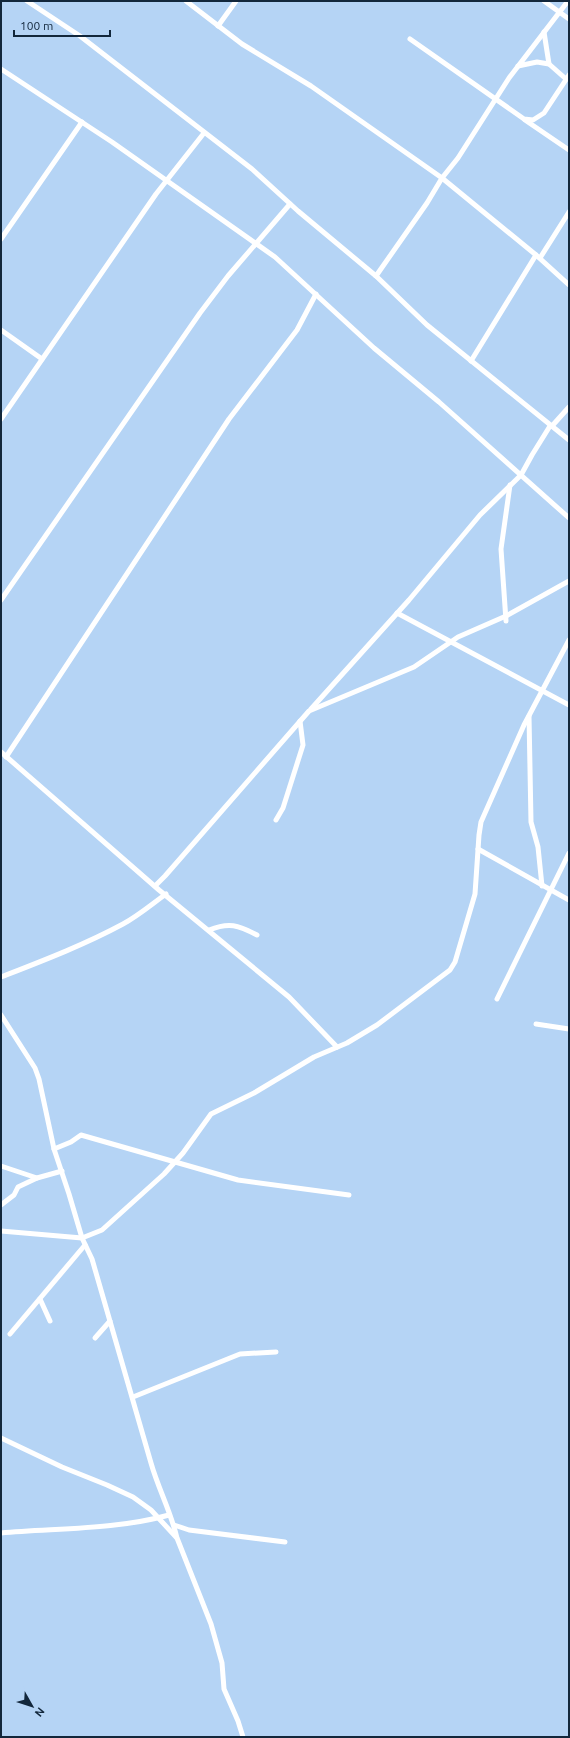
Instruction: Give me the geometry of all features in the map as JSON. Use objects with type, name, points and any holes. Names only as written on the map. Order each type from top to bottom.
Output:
[{"type":"street","points":[[27,1],[80,36],[252,169],[290,204],[376,276],[426,326],[569,440]]},
{"type":"street","points":[[186,1],[242,44],[311,86],[442,178],[538,256],[569,285]]},
{"type":"street","points":[[218,26],[236,1]]},
{"type":"street","points":[[544,1],[569,19]]},
{"type":"street","points":[[376,276],[428,203],[442,178],[458,158],[518,66],[568,1]]},
{"type":"street","points":[[544,32],[549,64]]},
{"type":"street","points":[[410,39],[569,150]]},
{"type":"street","points":[[518,66],[537,62],[549,64],[568,77],[544,113],[533,120],[524,119]]},
{"type":"street","points":[[1,69],[82,122],[275,257],[374,348],[439,402],[569,518]]},
{"type":"street","points":[[1,239],[82,122]]},
{"type":"street","points":[[1,420],[42,358],[156,194],[204,133]]},
{"type":"street","points":[[1,600],[200,313],[255,243],[290,204]]},
{"type":"street","points":[[471,361],[538,256],[569,212]]},
{"type":"street","points":[[6,757],[229,419],[297,330],[316,294]]},
{"type":"street","points":[[1,330],[42,358]]},
{"type":"street","points":[[155,886],[397,613],[480,515],[521,475],[551,426],[569,407]]},
{"type":"street","points":[[506,619],[500,549],[510,485]]},
{"type":"street","points":[[309,711],[414,667],[431,657],[452,641],[506,619],[569,581]]},
{"type":"street","points":[[397,613],[452,641],[569,705]]},
{"type":"street","points":[[1,1231],[82,1238],[98,1232],[108,1226],[133,1204],[175,1162],[210,1114],[254,1093],[314,1057],[347,1043],[377,1025],[453,966],[475,894],[481,822],[529,714],[569,640]]},
{"type":"street","points":[[529,714],[531,822],[538,847],[542,886]]},
{"type":"street","points":[[276,820],[283,808],[303,745],[300,721]]},
{"type":"street","points":[[1,752],[155,886],[210,930],[289,997],[337,1047]]},
{"type":"street","points":[[478,849],[569,900]]},
{"type":"street","points":[[497,999],[569,853]]},
{"type":"street","points":[[1,977],[52,957],[124,923],[166,894]]},
{"type":"street","points":[[210,930],[220,926],[231,925],[242,927],[257,935]]},
{"type":"street","points":[[1,1016],[35,1068],[39,1079],[54,1149],[82,1238],[92,1259],[152,1465],[169,1515],[174,1525],[177,1538],[211,1624],[222,1663],[224,1689],[238,1721],[243,1737]]},
{"type":"street","points":[[536,1024],[569,1029]]},
{"type":"street","points":[[54,1149],[71,1142],[81,1135],[238,1180],[349,1195]]},
{"type":"street","points":[[1,1166],[38,1178]]},
{"type":"street","points":[[1,1205],[14,1195],[18,1187],[38,1178],[62,1171]]},
{"type":"street","points":[[10,1334],[85,1245]]},
{"type":"street","points":[[40,1299],[50,1320]]},
{"type":"street","points":[[95,1338],[110,1321]]},
{"type":"street","points":[[133,1397],[240,1354],[276,1352]]},
{"type":"street","points":[[1,1438],[62,1467],[107,1484],[133,1497],[151,1510],[177,1538]]},
{"type":"street","points":[[1,1533],[102,1526],[169,1515]]},
{"type":"street","points":[[174,1525],[189,1530],[285,1542]]}]
